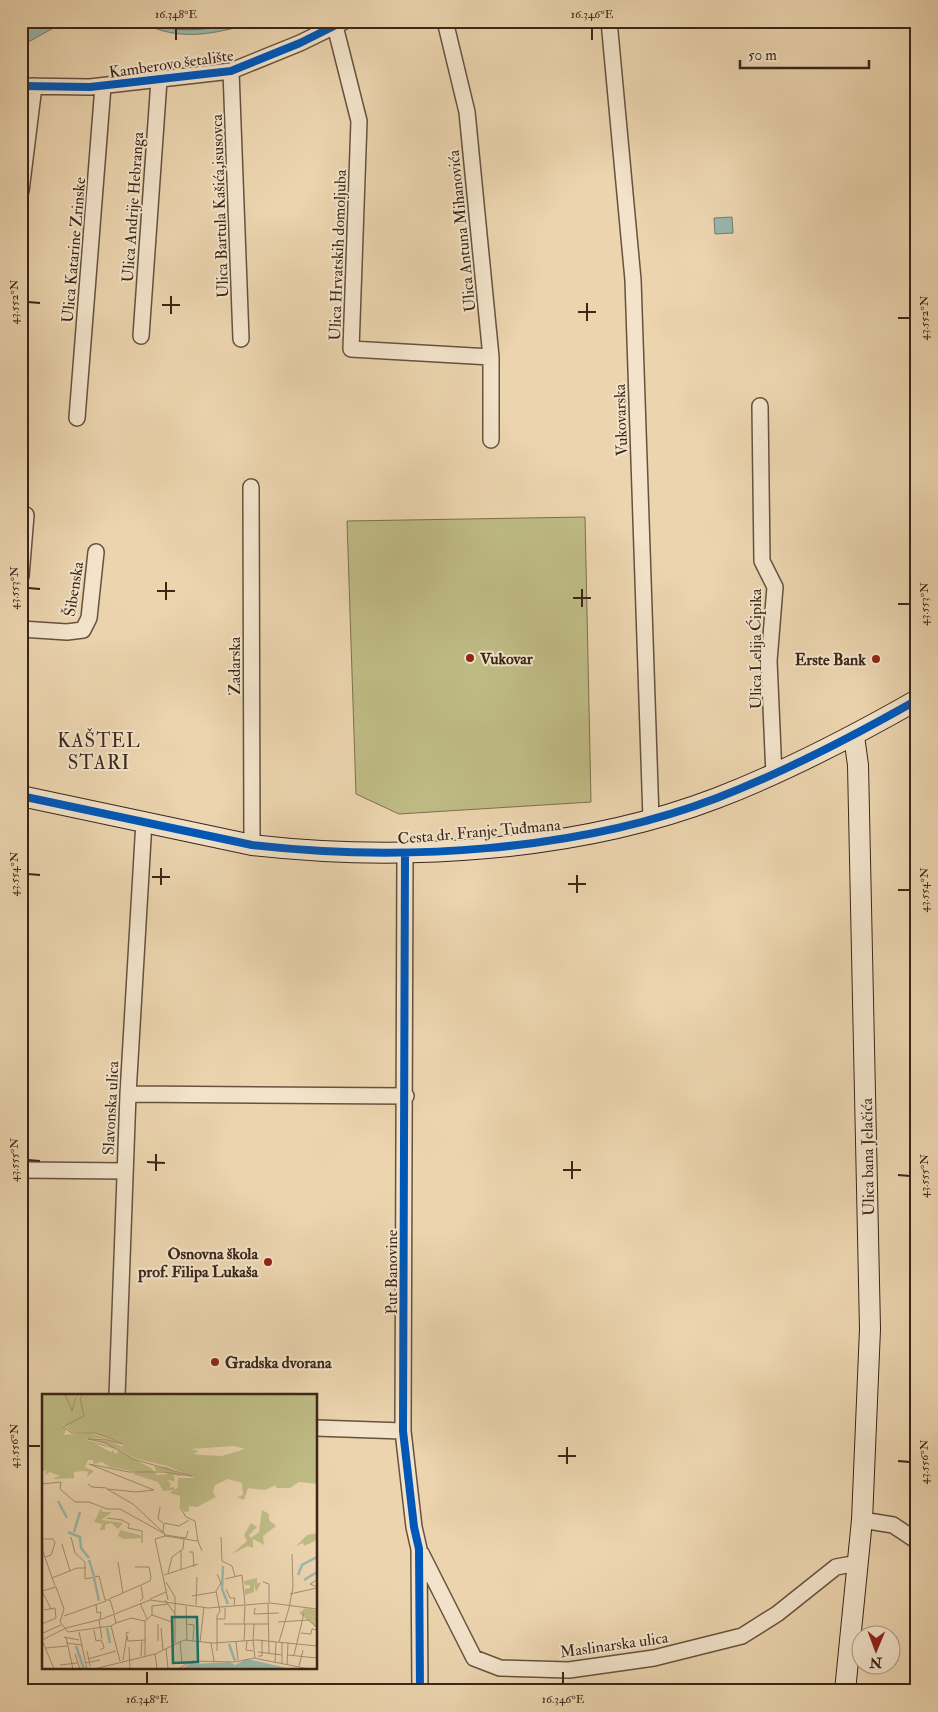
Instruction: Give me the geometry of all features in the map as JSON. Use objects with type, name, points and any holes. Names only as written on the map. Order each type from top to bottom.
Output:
[{"type":"main road","name":"Cesta dr. Franje Tuđmana","points":[[21,796],[252,845],[339,853],[405,853],[501,846],[572,837],[651,819],[716,799],[774,775],[854,736],[917,700]]},
{"type":"main road","name":"Ulica bana Jelačića","points":[[845,1691],[862,1520],[870,1329],[858,765],[854,736]]},
{"type":"street","name":"Ulica Antuna Mihanovića","points":[[445,21],[467,112],[491,356],[491,440]]},
{"type":"street","name":"Vukovarska","points":[[609,21],[633,280],[651,819]]},
{"type":"street","name":"Ulica Hrvatskih domoljuba","points":[[339,24],[359,121],[351,349],[491,356]]},
{"type":"street","name":"Kamberovo šetalište","points":[[28,86],[103,86],[231,71],[300,44],[339,24]]},
{"type":"street","name":"Ulica Bartula Kašića,isusovca","points":[[231,71],[241,339]]},
{"type":"street","name":"Ulica Andrije Hebranga","points":[[141,336],[159,80]]},
{"type":"street","points":[[21,191],[28,86]]},
{"type":"street","name":"Ulica Katarine Zrinske","points":[[77,418],[103,86]]},
{"type":"street","name":"Ulica Lelija Ćipika","points":[[760,406],[762,561],[775,587],[770,661],[774,775]]},
{"type":"street","name":"Zadarska","points":[[251,487],[252,845]]},
{"type":"street","points":[[21,576],[26,515]]},
{"type":"street","name":"Šibenska","points":[[21,629],[67,632],[83,630],[89,618],[96,552]]},
{"type":"street","name":"Slavonska ulica","points":[[117,1394],[128,1094],[144,821]]},
{"type":"street","name":"Put Banovine","points":[[405,853],[404,1431],[414,1527],[419,1549],[420,1691]]},
{"type":"street","points":[[128,1094],[406,1096]]},
{"type":"street","points":[[21,1170],[125,1171]]},
{"type":"street","points":[[318,1428],[404,1431]]},
{"type":"street","points":[[862,1520],[893,1525],[917,1541]]},
{"type":"street","name":"Maslinarska ulica","points":[[419,1549],[474,1658],[500,1668],[569,1670],[654,1658],[742,1636],[777,1614],[836,1567],[858,1563]]},
{"type":"shaded area","name":"Vukovar","points":[[585,517],[591,802],[399,814],[356,794],[347,521]]},
{"type":"water","points":[[21,21],[66,21],[21,46]]},
{"type":"water","points":[[140,21],[259,21],[214,32],[184,34],[155,28]]},
{"type":"water","points":[[732,217],[733,233],[715,234],[714,218]]},
{"type":"cycle path","points":[[21,86],[90,87],[231,71],[300,43],[344,21]]},
{"type":"cycle path","points":[[21,796],[252,845],[309,850],[368,852],[427,852],[488,848],[606,831],[663,816],[717,798],[819,753],[917,700]]},
{"type":"cycle path","points":[[405,853],[403,1431],[414,1527],[419,1549],[420,1691]]},
{"type":"place","name":"Vukovar","points":[[470,658]]},
{"type":"place","name":"Erste Bank","points":[[876,659]]},
{"type":"place","name":"Osnovna škola prof. Filipa Lukaša","points":[[268,1262]]},
{"type":"place","name":"Gradska dvorana","points":[[215,1362]]},
{"type":"district","name":"KAŠTEL STARI","points":[[99,751]]}]
